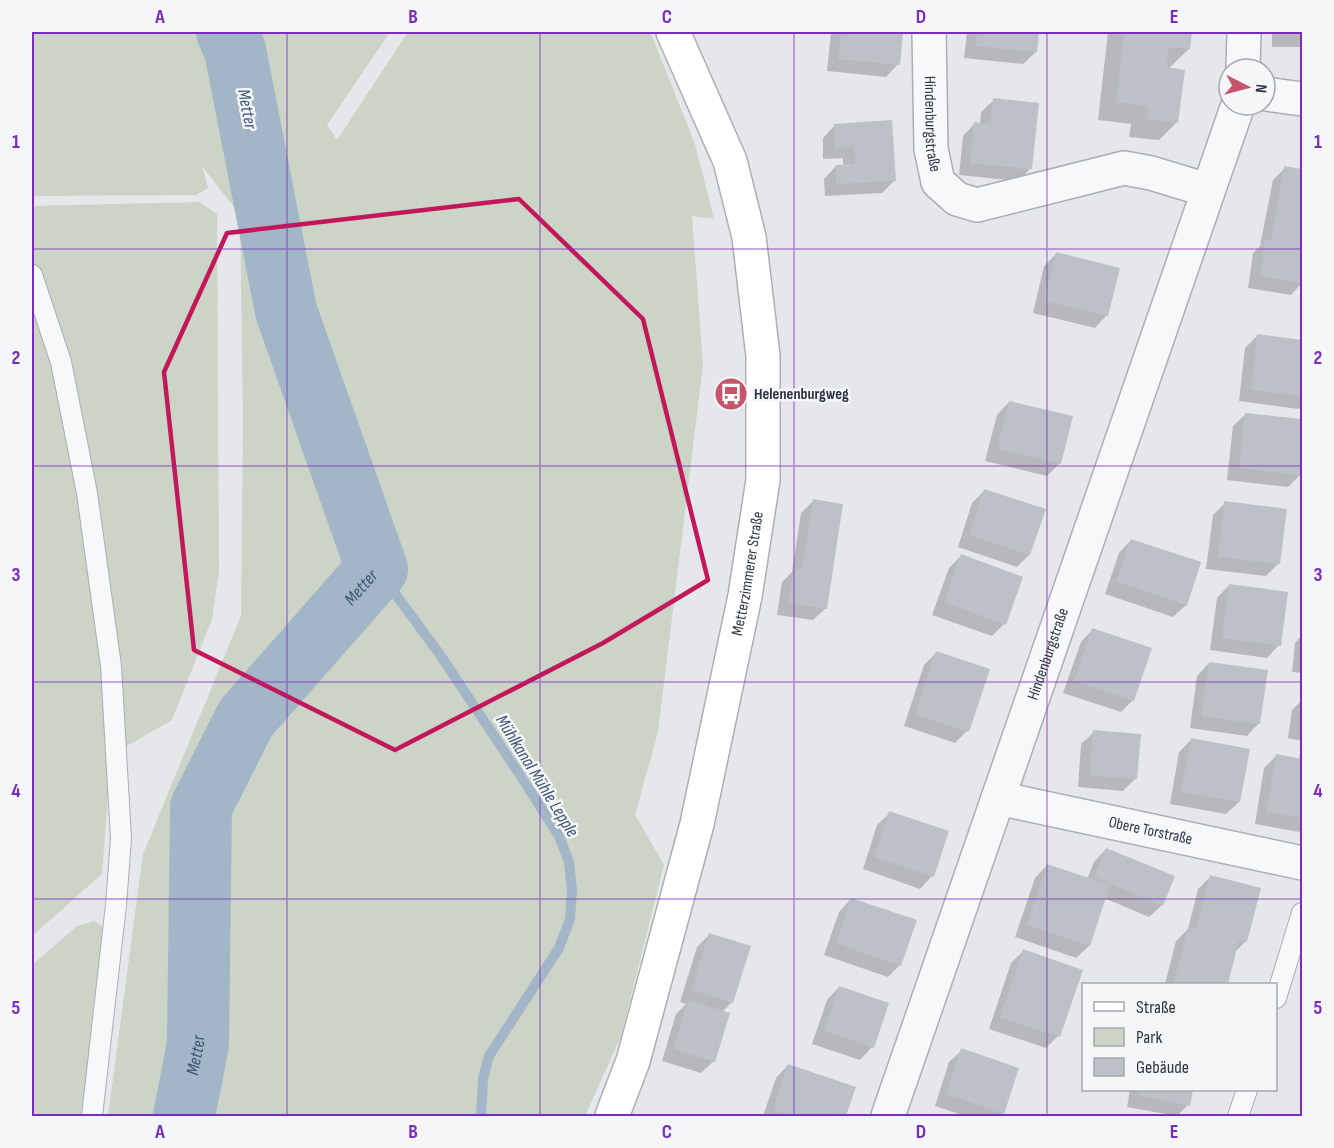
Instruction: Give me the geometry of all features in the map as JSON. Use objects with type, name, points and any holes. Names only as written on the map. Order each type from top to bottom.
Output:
[{"type":"main road","name":"Metterzimmerer Straße","points":[[612,1116],[633,1061],[697,824],[745,596],[763,480],[763,356],[748,237],[730,161],[673,32]]},
{"type":"street","name":"Hindenburgstraße","points":[[929,32],[931,149],[938,182],[957,199],[977,205],[1124,168],[1151,173],[1207,190]]},
{"type":"street","points":[[1243,57],[1244,32]]},
{"type":"street","points":[[1277,96],[1302,99]]},
{"type":"street","name":"Hindenburgstraße","points":[[888,1116],[1234,117]]},
{"type":"street","name":"Obere Torstraße","points":[[999,798],[1302,863]]},
{"type":"lane","points":[[32,275],[63,373],[87,494],[111,666],[121,838],[115,917],[92,1116]]},
{"type":"lane","points":[[1277,992],[1302,913]]},
{"type":"lane","points":[[1238,1116],[1245,1091]]},
{"type":"highlighted area","points":[[519,199],[643,319],[708,580],[603,643],[395,750],[194,650],[164,372],[227,233]]},
{"type":"green space","points":[[32,32],[390,32],[327,125],[337,140],[408,32],[649,32],[652,36],[695,144],[714,219],[692,216],[703,365],[658,732],[635,815],[664,865],[621,1036],[585,1116],[108,1116],[143,854],[241,616],[243,424],[240,215],[202,166],[208,188],[196,195],[32,196]]},
{"type":"green space","points":[[199,202],[217,214],[219,571],[212,619],[172,720],[111,755],[102,874],[32,936],[32,206]]},
{"type":"green space","points":[[94,921],[103,926],[106,940],[81,1116],[32,1116],[32,965],[77,926]]},
{"type":"building","points":[[841,32],[903,32],[900,65],[838,59]]},
{"type":"building","points":[[977,32],[1039,32],[1037,52],[976,46]]},
{"type":"building","points":[[1124,32],[1192,32],[1190,49],[1169,47],[1166,67],[1185,70],[1178,123],[1147,119],[1148,106],[1116,102]]},
{"type":"building","points":[[993,98],[1039,103],[1032,169],[970,163],[974,122],[990,124]]},
{"type":"building","points":[[892,120],[896,181],[836,184],[836,165],[855,164],[854,147],[835,148],[834,124]]},
{"type":"building","points":[[1284,166],[1302,169],[1302,283],[1260,276],[1265,239],[1271,240]]},
{"type":"building","points":[[1056,252],[1120,268],[1108,316],[1044,301]]},
{"type":"building","points":[[1257,334],[1302,340],[1302,396],[1251,390]]},
{"type":"building","points":[[1009,401],[1073,416],[1061,464],[997,449]]},
{"type":"building","points":[[1245,413],[1302,419],[1301,475],[1239,468]]},
{"type":"building","points":[[984,489],[1046,509],[1030,555],[969,535]]},
{"type":"building","points":[[813,499],[843,504],[827,609],[788,603],[794,568],[802,569]]},
{"type":"building","points":[[1224,501],[1287,509],[1280,564],[1218,557]]},
{"type":"building","points":[[1131,539],[1201,562],[1187,606],[1116,581]]},
{"type":"building","points":[[961,554],[1023,577],[1006,625],[944,602]]},
{"type":"building","points":[[1229,584],[1288,592],[1281,646],[1222,638]]},
{"type":"building","points":[[1092,628],[1152,648],[1134,701],[1074,681]]},
{"type":"building","points":[[936,651],[990,669],[969,732],[915,714]]},
{"type":"building","points":[[1209,662],[1268,670],[1260,724],[1201,716]]},
{"type":"building","points":[[1093,730],[1141,734],[1137,779],[1090,776]]},
{"type":"building","points":[[1191,738],[1250,749],[1240,802],[1181,792]]},
{"type":"building","points":[[1276,754],[1302,759],[1302,818],[1266,812]]},
{"type":"building","points":[[889,811],[949,831],[934,877],[874,857]]},
{"type":"building","points":[[1106,848],[1175,876],[1163,906],[1094,877]]},
{"type":"building","points":[[1047,864],[1110,885],[1090,946],[1027,925]]},
{"type":"building","points":[[1210,875],[1261,888],[1247,942],[1239,940],[1228,983],[1174,982],[1188,927],[1196,929]]},
{"type":"building","points":[[851,898],[917,920],[901,966],[836,943]]},
{"type":"building","points":[[709,933],[751,946],[733,1003],[691,990]]},
{"type":"building","points":[[1023,949],[1083,970],[1060,1037],[1000,1017]]},
{"type":"building","points":[[839,986],[889,1003],[874,1048],[824,1031]]},
{"type":"building","points":[[688,1000],[730,1013],[715,1062],[673,1049]]},
{"type":"building","points":[[961,1048],[1019,1068],[1004,1114],[946,1094]]},
{"type":"building","points":[[788,1064],[856,1087],[846,1116],[793,1116],[773,1110]]},
{"type":"building","points":[[1139,1091],[1193,1091],[1190,1106],[1138,1095]]},
{"type":"waterway","name":"Metter","points":[[184,1116],[198,1044],[201,807],[246,718],[377,569],[286,311],[235,50],[227,32]]},
{"type":"waterway","name":"Mühlkanal Mühle Lepple","points":[[377,569],[441,656],[520,775],[559,836],[569,862],[572,890],[570,919],[559,948],[489,1056],[483,1079],[481,1116]]},
{"type":"place","name":"Helenenburgweg","points":[[731,394]]}]
